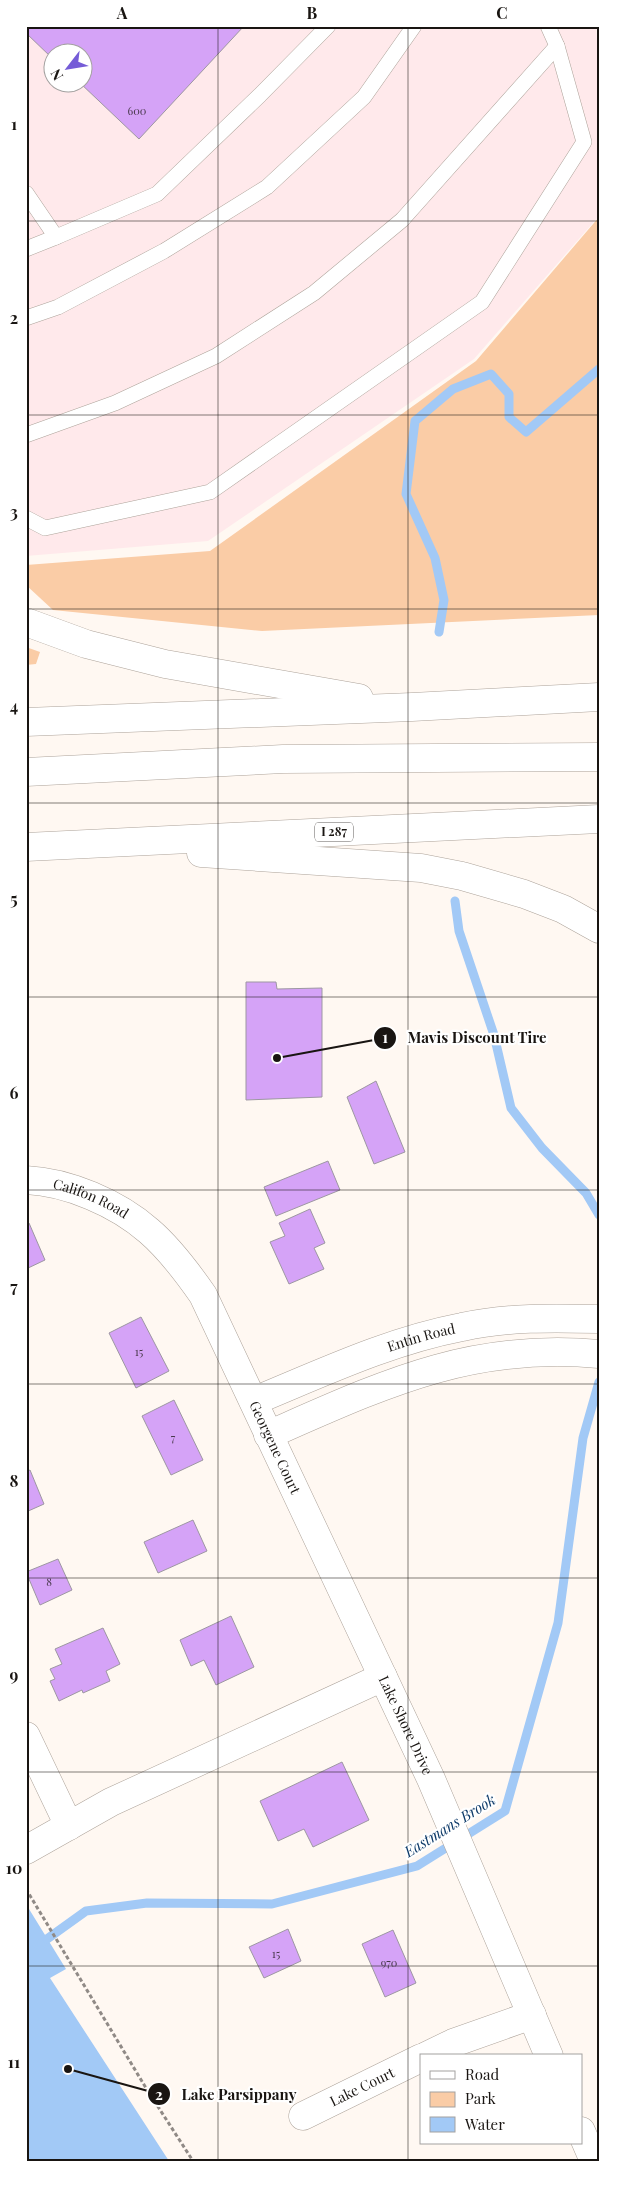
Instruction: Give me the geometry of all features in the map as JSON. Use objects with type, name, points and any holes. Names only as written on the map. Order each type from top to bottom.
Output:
[{"type":"main road","points":[[26,622],[86,644],[165,664],[412,707]]},
{"type":"main road","points":[[26,722],[412,707],[599,697]]},
{"type":"main road","points":[[26,772],[283,759],[599,757]]},
{"type":"main road","name":"I 287","points":[[26,847],[599,819]]},
{"type":"main road","points":[[70,844],[421,868],[462,876],[524,894],[563,910],[599,929]]},
{"type":"main road","name":"Califon Road","points":[[26,1180],[74,1190],[114,1207],[149,1230]]},
{"type":"main road","name":"Georgene Court","points":[[149,1230],[183,1266],[203,1295],[383,1677]]},
{"type":"main road","name":"Entin Road","points":[[254,1401],[365,1355],[462,1326],[540,1318],[599,1320]]},
{"type":"main road","points":[[268,1435],[379,1386],[428,1370],[506,1354],[544,1351],[599,1354]]},
{"type":"main road","name":"Lake Shore Drive","points":[[26,1850],[111,1802],[383,1677],[461,1849],[549,2054]]},
{"type":"main road","points":[[26,1736],[68,1826]]},
{"type":"main road","points":[[430,2054],[453,2043],[532,2015]]},
{"type":"main road","name":"Lake Court","points":[[303,2116],[420,2058]]},
{"type":"main road","points":[[582,2133],[594,2161]]},
{"type":"lane","points":[[26,249],[157,194],[260,95],[328,26]]},
{"type":"lane","points":[[26,318],[58,307],[164,251],[267,187],[364,97],[414,26]]},
{"type":"lane","points":[[26,518],[45,528],[210,492],[482,302],[584,142],[557,46],[548,26]]},
{"type":"lane","points":[[26,435],[115,403],[216,356],[314,293],[402,220],[557,46]]},
{"type":"lane","points":[[26,193],[56,237]]},
{"type":"path","points":[[26,1889],[146,2088],[193,2161]]},
{"type":"shaded area","points":[[26,26],[596,26],[599,73],[599,216],[474,359],[208,541],[26,556]]},
{"type":"green space","points":[[599,217],[599,615],[262,631],[53,610],[26,585],[26,565],[210,551],[476,361]]},
{"type":"green space","points":[[26,647],[40,652],[36,664],[26,665]]},
{"type":"water","points":[[29,1909],[66,1969],[50,1978],[169,2161],[26,2161],[26,1911]]},
{"type":"building","points":[[26,26],[244,26],[139,139],[90,92],[92,92],[92,42],[42,42],[42,48],[26,33]]},
{"type":"building","points":[[246,982],[276,982],[277,989],[322,988],[322,1097],[246,1100]]},
{"type":"building","points":[[376,1081],[405,1152],[374,1164],[347,1097]]},
{"type":"building","points":[[328,1161],[340,1190],[276,1216],[264,1187]]},
{"type":"building","points":[[310,1209],[325,1243],[314,1248],[324,1269],[289,1284],[270,1242],[285,1236],[279,1223]]},
{"type":"building","points":[[29,1223],[45,1260],[26,1269],[26,1224]]},
{"type":"building","points":[[141,1317],[169,1371],[136,1388],[109,1333]]},
{"type":"building","points":[[174,1400],[203,1460],[171,1475],[142,1416]]},
{"type":"building","points":[[30,1470],[44,1504],[26,1512],[26,1472]]},
{"type":"building","points":[[193,1520],[207,1551],[158,1573],[144,1542]]},
{"type":"building","points":[[58,1559],[72,1590],[40,1605],[26,1572]]},
{"type":"building","points":[[231,1616],[254,1667],[216,1685],[204,1660],[191,1666],[180,1640]]},
{"type":"building","points":[[103,1628],[120,1664],[106,1671],[110,1681],[83,1693],[82,1690],[59,1701],[50,1681],[55,1679],[50,1669],[62,1664],[55,1649]]},
{"type":"building","points":[[342,1762],[369,1820],[313,1847],[304,1829],[278,1841],[260,1801]]},
{"type":"building","points":[[288,1929],[301,1961],[264,1978],[249,1947]]},
{"type":"building","points":[[393,1930],[416,1983],[385,1997],[362,1944]]},
{"type":"waterway","name":"Eastmans Brook","points":[[439,632],[444,600],[435,558],[406,494],[415,421],[453,389],[491,374],[509,394],[509,417],[526,432],[599,369]]},
{"type":"waterway","name":"Eastmans Brook","points":[[455,901],[459,931],[494,1035],[511,1108],[542,1148],[586,1193],[599,1215]]},
{"type":"waterway","name":"Eastmans Brook","points":[[47,1939],[86,1911],[147,1903],[272,1904],[417,1866],[505,1811],[558,1623],[583,1438],[599,1382]]},
{"type":"place","name":"Mavis Discount Tire","points":[[277,1058]]},
{"type":"place","name":"Lake Parsippany","points":[[68,2069]]}]
